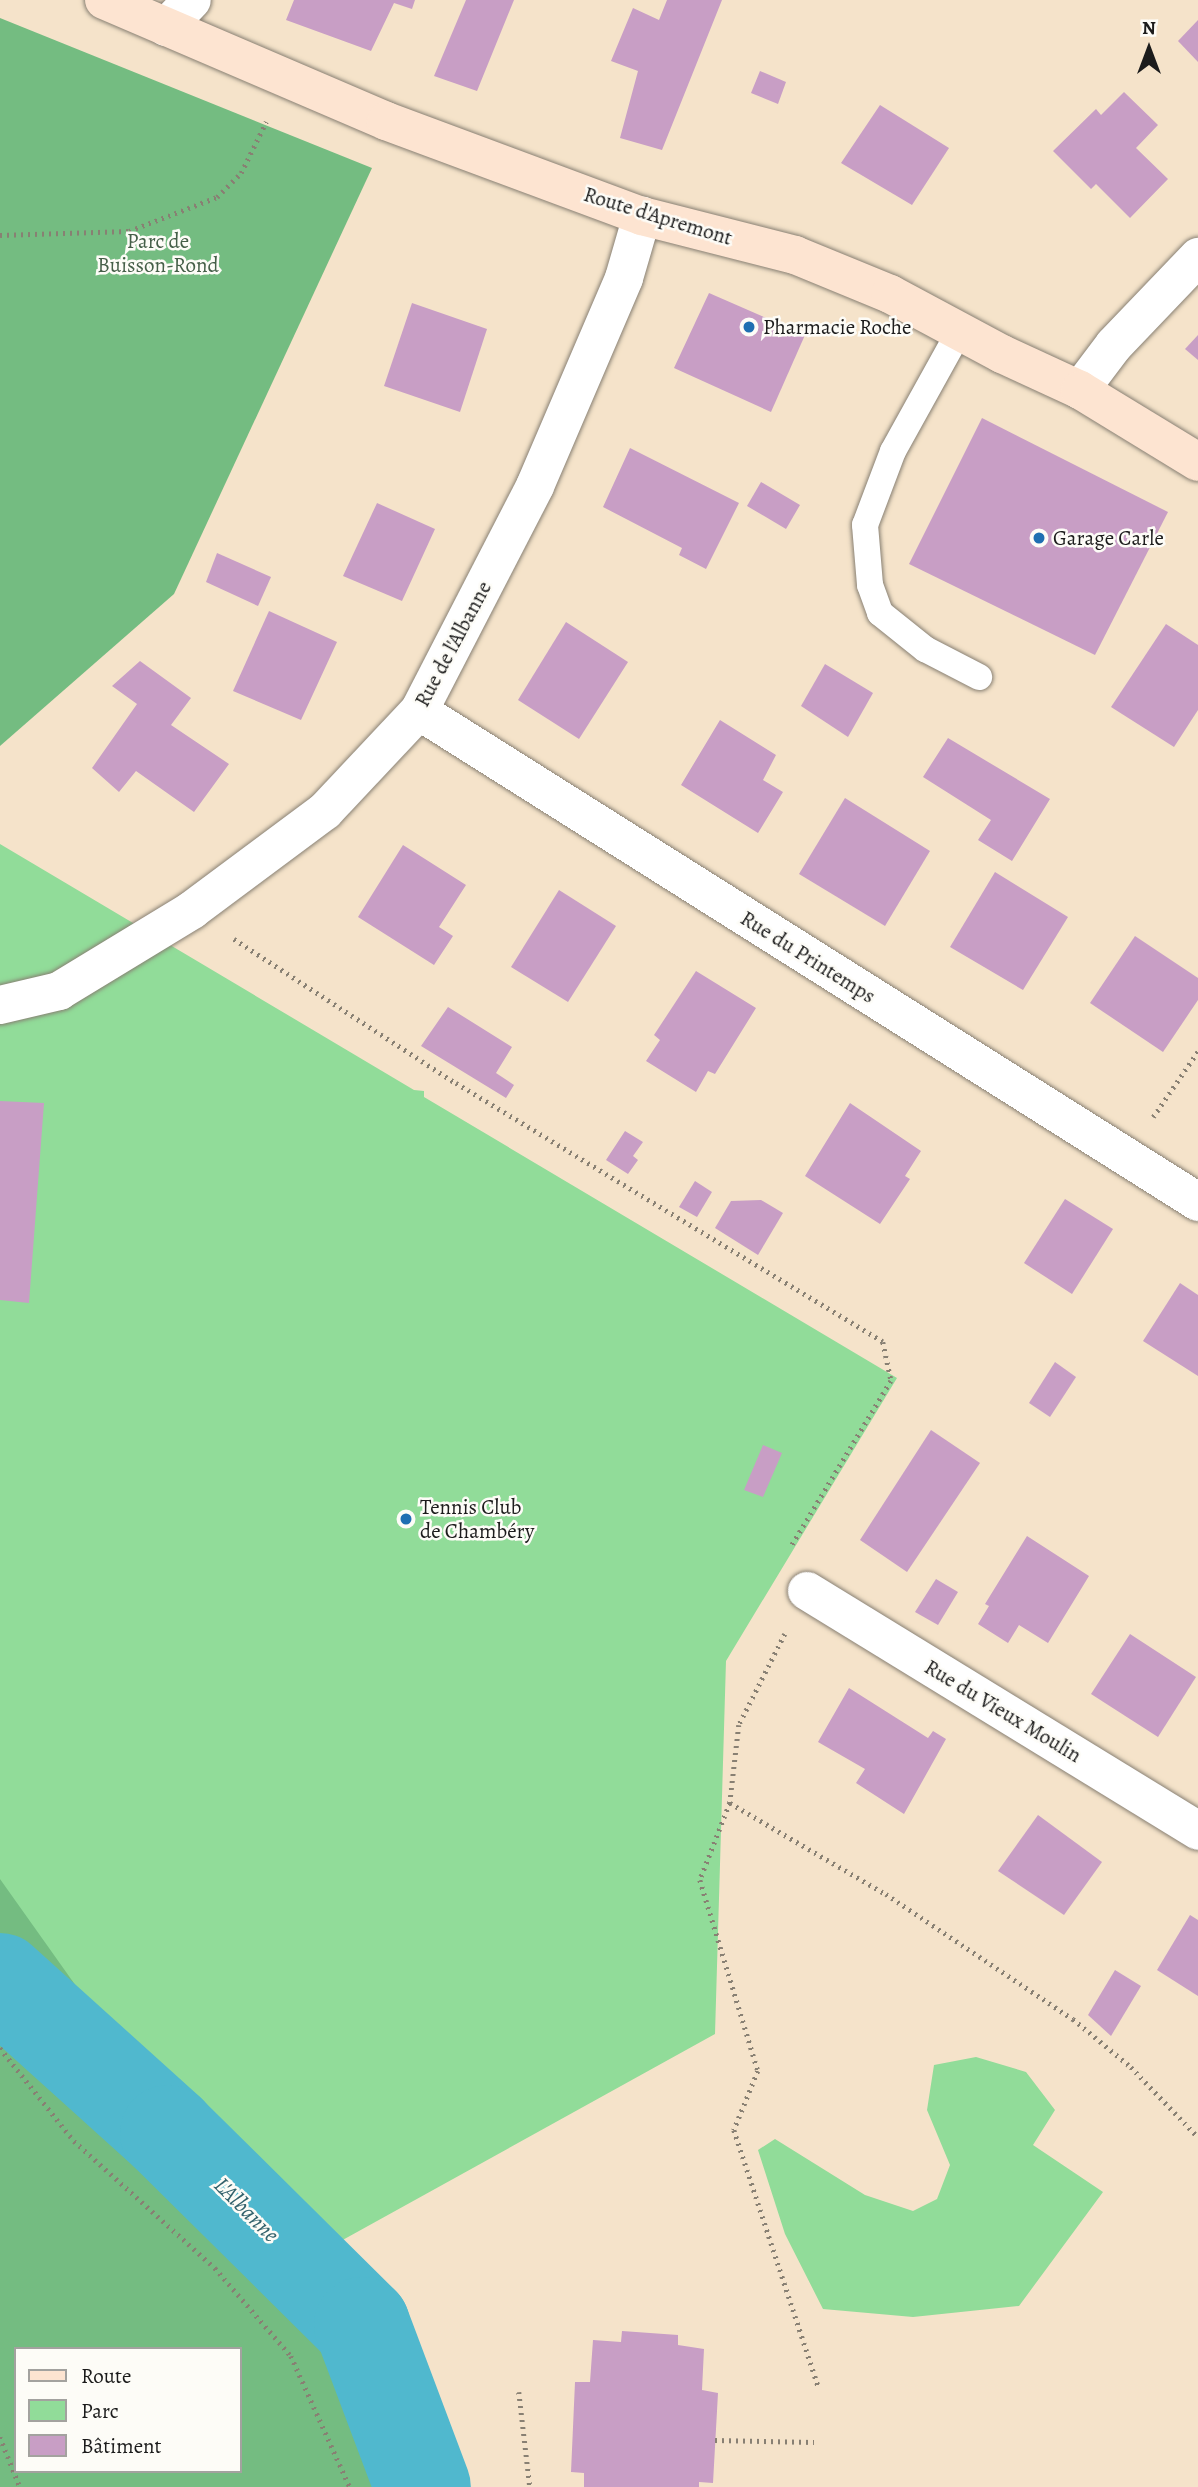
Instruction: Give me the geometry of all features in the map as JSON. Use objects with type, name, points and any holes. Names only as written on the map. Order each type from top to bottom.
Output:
[{"type":"main road","name":"Route d'Apremont","points":[[104,0],[386,121],[642,216],[794,255],[890,295],[959,332],[1080,390],[1198,462]]},
{"type":"street","points":[[166,27],[192,0]]},
{"type":"street","name":"Rue de l'Albanne","points":[[0,1006],[59,991],[192,910],[325,811],[419,711],[535,486],[624,278],[642,216]]},
{"type":"street","points":[[1080,390],[1114,345],[1198,257]]},
{"type":"street","name":"Rue du Printemps","points":[[419,711],[1198,1202]]},
{"type":"street","name":"Rue du Vieux Moulin","points":[[807,1591],[1198,1831]]},
{"type":"lane","points":[[959,332],[893,451],[865,525],[870,586],[880,613],[925,649],[979,677]]},
{"type":"path","points":[[0,235],[129,231],[217,197],[241,173],[289,81]]},
{"type":"path","points":[[192,910],[456,1083],[883,1342],[891,1381],[788,1553],[807,1591],[739,1725],[730,1803],[700,1880],[758,2071],[734,2130],[818,2386]]},
{"type":"path","points":[[1126,1158],[1198,1051]]},
{"type":"path","points":[[730,1803],[886,1894],[1073,2019],[1132,2067],[1198,2137]]},
{"type":"path","points":[[0,2048],[74,2141],[215,2268],[291,2356],[350,2487]]},
{"type":"path","points":[[519,2392],[530,2487]]},
{"type":"path","points":[[0,2437],[14,2472]]},
{"type":"path","points":[[715,2440],[814,2442]]},
{"type":"green space","name":"Parc de Buisson-Rond","points":[[0,18],[372,168],[174,594],[0,746]]},
{"type":"green space","name":"Tennis Club de Chambéry","points":[[0,844],[414,1090],[424,1091],[424,1097],[897,1378],[726,1661],[715,2034],[292,2268],[455,2487],[0,2487]]},
{"type":"green space","points":[[0,1879],[125,2055],[291,2268],[455,2487],[0,2487]]},
{"type":"green space","points":[[976,2057],[1026,2072],[1055,2110],[1033,2145],[1103,2192],[1019,2306],[913,2317],[823,2309],[785,2234],[758,2150],[775,2139],[865,2195],[913,2211],[937,2199],[950,2165],[927,2110],[934,2065]]},
{"type":"building","points":[[294,0],[415,0],[412,9],[394,3],[371,51],[286,20]]},
{"type":"building","points":[[466,0],[514,0],[477,91],[434,76]]},
{"type":"building","points":[[667,0],[722,0],[662,150],[620,138],[638,71],[611,61],[633,8],[659,20]]},
{"type":"building","points":[[1198,20],[1198,62],[1178,41]]},
{"type":"building","points":[[760,71],[786,82],[778,104],[751,93]]},
{"type":"building","points":[[1124,92],[1158,125],[1136,148],[1168,179],[1130,218],[1096,184],[1091,189],[1053,151],[1096,109],[1101,115]]},
{"type":"building","points":[[880,105],[949,148],[912,205],[841,163]]},
{"type":"building","points":[[709,293],[805,335],[771,412],[674,368]]},
{"type":"building","points":[[412,303],[487,329],[460,412],[384,386]]},
{"type":"building","points":[[1198,335],[1198,360],[1185,349]]},
{"type":"building","name":"Garage Carle","points":[[982,418],[1168,512],[1095,655],[909,564]]},
{"type":"building","points":[[630,448],[739,503],[706,569],[679,555],[682,548],[603,507]]},
{"type":"building","points":[[761,482],[800,505],[786,529],[747,506]]},
{"type":"building","points":[[377,503],[435,529],[402,601],[343,576]]},
{"type":"building","points":[[217,553],[271,577],[258,606],[206,582]]},
{"type":"building","points":[[269,611],[337,642],[301,720],[233,691]]},
{"type":"building","points":[[566,622],[628,662],[579,739],[518,700]]},
{"type":"building","points":[[1166,624],[1198,645],[1198,710],[1174,747],[1111,707]]},
{"type":"building","points":[[140,661],[191,698],[171,725],[229,764],[194,812],[136,771],[119,792],[92,768],[137,704],[112,686]]},
{"type":"building","points":[[825,664],[873,693],[848,737],[801,706]]},
{"type":"building","points":[[720,720],[776,755],[763,780],[783,792],[758,833],[681,785]]},
{"type":"building","points":[[948,738],[1050,799],[1012,861],[978,840],[991,820],[923,777]]},
{"type":"building","points":[[845,798],[930,851],[885,926],[799,874]]},
{"type":"building","points":[[403,845],[466,885],[439,927],[453,936],[434,965],[358,917]]},
{"type":"building","points":[[995,872],[1068,917],[1023,990],[950,947]]},
{"type":"building","points":[[559,890],[616,926],[568,1002],[511,967]]},
{"type":"building","points":[[1135,936],[1198,978],[1198,1000],[1163,1052],[1090,1003]]},
{"type":"building","points":[[696,971],[756,1008],[715,1074],[708,1071],[696,1092],[646,1061],[660,1040],[654,1035]]},
{"type":"building","points":[[448,1007],[512,1047],[496,1073],[514,1085],[506,1098],[421,1046]]},
{"type":"building","points":[[0,1101],[44,1103],[29,1303],[0,1300]]},
{"type":"building","points":[[850,1103],[921,1151],[905,1176],[910,1179],[880,1224],[805,1176]]},
{"type":"building","points":[[625,1131],[643,1142],[633,1156],[638,1160],[628,1174],[606,1160]]},
{"type":"building","points":[[695,1181],[712,1192],[697,1217],[679,1207]]},
{"type":"building","points":[[1065,1199],[1113,1229],[1072,1294],[1024,1263]]},
{"type":"building","points":[[761,1200],[783,1213],[758,1255],[715,1228],[731,1201]]},
{"type":"building","points":[[1180,1283],[1198,1295],[1198,1376],[1143,1341]]},
{"type":"building","points":[[1055,1362],[1076,1377],[1050,1417],[1029,1403]]},
{"type":"building","points":[[931,1430],[980,1463],[907,1572],[860,1540]]},
{"type":"building","points":[[763,1445],[782,1453],[763,1497],[744,1490]]},
{"type":"building","points":[[1027,1536],[1089,1576],[1048,1643],[1019,1625],[1008,1643],[978,1624],[989,1606],[985,1604]]},
{"type":"building","points":[[936,1579],[958,1592],[938,1625],[915,1612]]},
{"type":"building","points":[[1130,1634],[1196,1677],[1158,1737],[1091,1694]]},
{"type":"building","points":[[849,1688],[928,1738],[933,1731],[946,1739],[904,1814],[856,1783],[865,1769],[818,1742]]},
{"type":"building","points":[[1038,1815],[1102,1862],[1064,1915],[998,1871]]},
{"type":"building","points":[[1190,1915],[1198,1920],[1198,1996],[1157,1970]]},
{"type":"building","points":[[1115,1970],[1141,1986],[1111,2036],[1088,2015]]},
{"type":"building","points":[[622,2331],[678,2335],[678,2345],[704,2349],[702,2390],[718,2393],[713,2483],[699,2482],[699,2487],[584,2487],[584,2473],[571,2472],[575,2382],[590,2382],[593,2340],[621,2342]]},
{"type":"waterway","name":"L'Albanne","points":[[0,1981],[168,2133],[362,2325],[423,2487]]},
{"type":"place","name":"Pharmacie Roche","points":[[749,327]]},
{"type":"place","name":"Garage Carle","points":[[1039,538]]},
{"type":"place","name":"Tennis Club de Chambéry","points":[[406,1519]]}]
